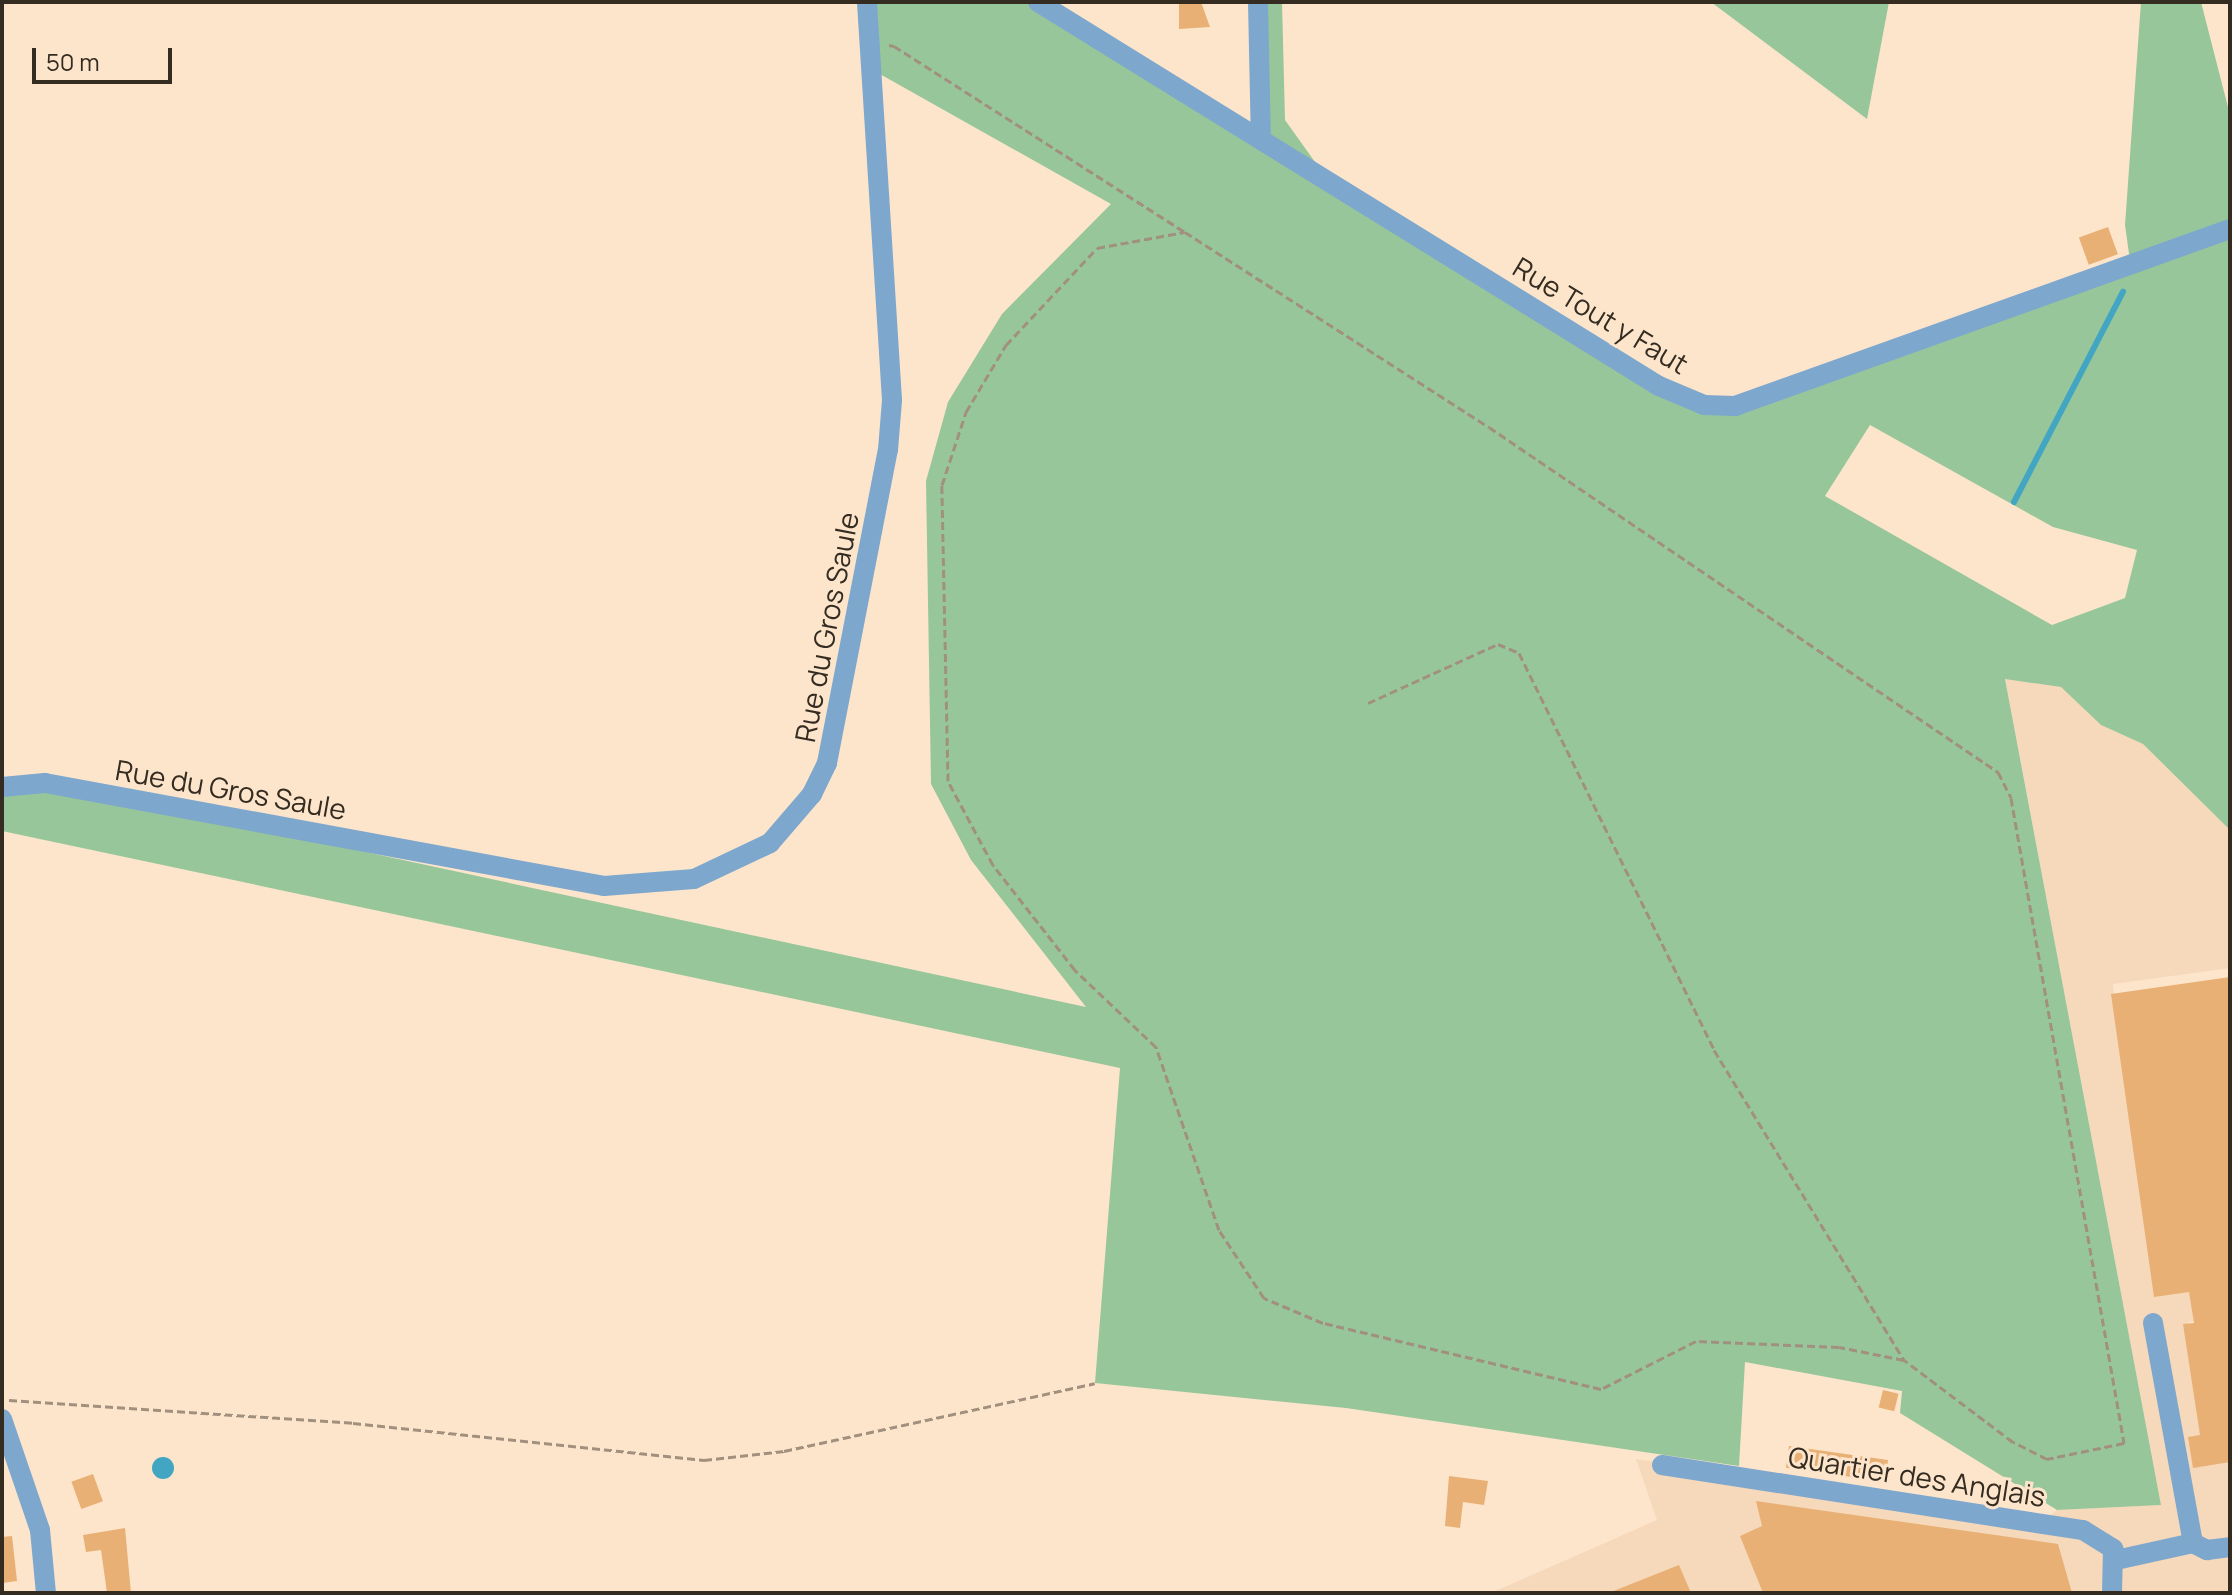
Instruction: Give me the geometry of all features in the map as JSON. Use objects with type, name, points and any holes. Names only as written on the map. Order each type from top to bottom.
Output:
[{"type":"street","name":"Rue du Gros Saule","points":[[2,787],[45,783],[604,886],[694,879],[770,843],[812,794],[827,763],[888,450],[892,400],[867,2]]},
{"type":"street","name":"Rue Tout y Faut","points":[[1038,2],[1659,386],[1717,407],[2230,229]]},
{"type":"street","points":[[1258,2],[1261,140]]},
{"type":"street","points":[[2153,1323],[2193,1543]]},
{"type":"street","points":[[2,1419],[40,1530],[46,1593]]},
{"type":"street","name":"Quartier des Anglais","points":[[1662,1465],[2083,1530],[2105,1539],[2116,1560]]},
{"type":"street","points":[[2112,1593],[2116,1560],[2193,1543],[2207,1550],[2230,1547]]},
{"type":"path","points":[[870,40],[894,46],[1515,444],[1998,772],[2011,798],[2124,1443],[2047,1459],[2013,1442],[1904,1360],[1701,1026],[1519,653],[1498,644],[1368,703]]},
{"type":"path","points":[[1185,232],[1097,248],[1006,345],[966,412],[942,485],[948,781],[993,865],[1075,970],[1156,1047],[1219,1230],[1243,1270],[1264,1298],[1323,1323],[1601,1389],[1696,1341],[1839,1347],[1904,1360]]},
{"type":"path","points":[[2,1400],[353,1423],[704,1460],[784,1451],[1095,1383]]},
{"type":"shaded area","points":[[2005,678],[2061,687],[2101,725],[2143,744],[2230,830],[2230,968],[2113,984],[2117,1030],[2196,1290],[2201,1321],[2188,1322],[2201,1414],[2230,1411],[2230,1593],[1491,1593],[1657,1520],[1636,1459],[2040,1523],[2057,1510],[2161,1505]]},
{"type":"green space","points":[[867,2],[1038,2],[1260,139],[1258,2],[1282,2],[1285,120],[1330,183],[1659,386],[1717,407],[2131,268],[2125,225],[2141,2],[2201,2],[2230,115],[2230,830],[2143,744],[2101,725],[2061,687],[2005,679],[2161,1505],[2057,1510],[1900,1413],[1902,1391],[1745,1362],[1739,1466],[1346,1408],[1095,1383],[1120,1068],[2,831],[2,787],[45,783],[1086,1007],[971,860],[931,784],[926,481],[948,402],[1002,314],[1111,204],[871,69]],"holes":[[[1870,425],[2053,527],[2137,550],[2125,598],[2052,625],[1825,496]]]},
{"type":"green space","points":[[1711,2],[1889,2],[1867,119]]},
{"type":"water","points":[[163,1457],[171,1460],[174,1468],[171,1476],[163,1479],[155,1476],[152,1468],[155,1460]]},
{"type":"building","points":[[1179,2],[1201,2],[1210,27],[1179,29]]},
{"type":"building","points":[[2108,227],[2118,254],[2089,265],[2079,238]]},
{"type":"building","points":[[2230,977],[2230,1462],[2193,1468],[2188,1437],[2200,1435],[2183,1324],[2194,1323],[2189,1292],[2154,1297],[2111,994]]},
{"type":"building","points":[[1883,1390],[1899,1394],[1894,1411],[1879,1407]]},
{"type":"building","points":[[1789,1446],[1888,1460],[1885,1482],[1786,1468]]},
{"type":"building","points":[[93,1474],[103,1501],[81,1509],[71,1482]]},
{"type":"building","points":[[1449,1476],[1488,1481],[1484,1505],[1463,1502],[1460,1528],[1445,1526]]},
{"type":"building","points":[[1756,1501],[2058,1544],[2072,1593],[1763,1593],[1740,1536],[1762,1526]]},
{"type":"building","points":[[125,1528],[131,1593],[107,1593],[101,1550],[86,1552],[83,1535]]},
{"type":"building","points":[[12,1536],[17,1581],[2,1583],[2,1537]]},
{"type":"building","points":[[1679,1565],[1691,1593],[1611,1593],[1611,1592]]},
{"type":"waterway","points":[[2014,502],[2123,292]]}]
